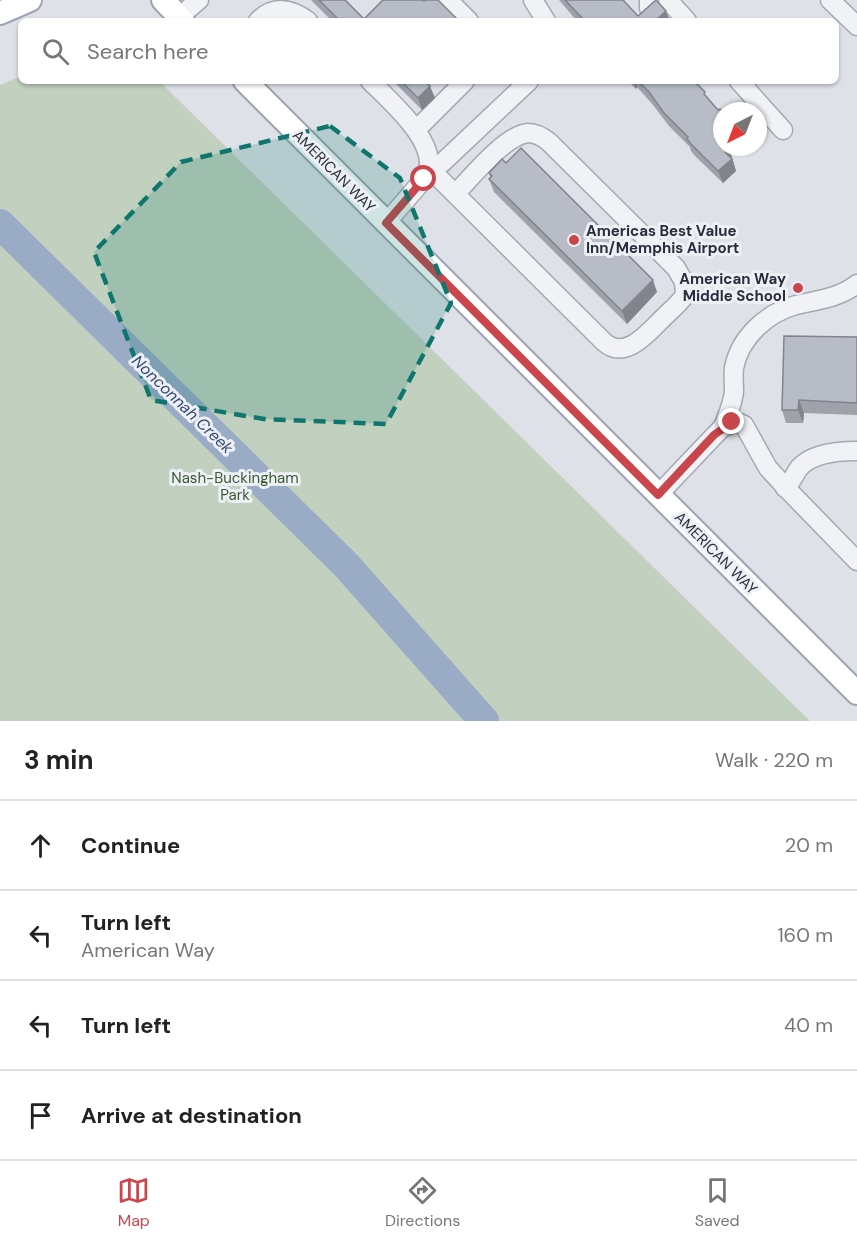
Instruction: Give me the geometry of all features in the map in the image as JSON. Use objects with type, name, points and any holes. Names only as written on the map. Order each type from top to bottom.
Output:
[{"type":"main road","points":[[0,13],[30,0]]},
{"type":"main road","points":[[163,0],[180,18]]},
{"type":"main road","name":"AMERICAN WAY","points":[[248,84],[857,693]]},
{"type":"lane","points":[[182,18],[199,0]]},
{"type":"lane","points":[[448,0],[466,18]]},
{"type":"lane","points":[[533,0],[544,18]]},
{"type":"lane","points":[[668,0],[684,18]]},
{"type":"lane","points":[[830,0],[857,26]]},
{"type":"lane","points":[[262,18],[284,5],[303,18]]},
{"type":"lane","points":[[373,84],[416,130],[426,148],[429,168],[424,179],[386,223]]},
{"type":"lane","points":[[416,130],[462,84]]},
{"type":"lane","points":[[429,168],[442,163],[526,84]]},
{"type":"lane","points":[[742,84],[783,130]]},
{"type":"lane","points":[[429,168],[455,194],[608,345],[622,348],[639,342],[681,300],[686,289],[681,274],[676,268],[544,138],[532,134],[516,137],[507,142],[455,194]]},
{"type":"lane","points":[[658,495],[723,427],[732,401],[738,355],[759,326],[766,319],[784,309],[842,294],[857,284]]},
{"type":"lane","points":[[723,427],[737,422],[744,425],[765,462],[785,488],[857,561]]},
{"type":"lane","points":[[785,488],[801,467],[811,459],[834,453],[857,452]]},
{"type":"highlighted area","points":[[330,126],[400,178],[451,303],[386,424],[264,419],[151,400],[94,252],[181,162]]},
{"type":"green space","name":"Nash-Buckingham Park","points":[[18,77],[18,84],[162,84],[810,721],[0,721],[0,85]]},
{"type":"building","points":[[319,0],[345,0],[363,18],[337,18]]},
{"type":"building","points":[[383,0],[438,0],[456,18],[365,18]]},
{"type":"building","points":[[565,0],[623,0],[638,16],[656,0],[666,11],[658,18],[582,18]]},
{"type":"building","points":[[404,84],[428,84],[430,86],[418,98]]},
{"type":"building","points":[[641,84],[697,84],[713,104],[713,156],[729,156],[732,159],[718,171],[664,113]]},
{"type":"building","name":"Americas Best Value Inn/Memphis Airport","points":[[521,148],[653,280],[622,311],[489,179],[492,176],[489,173],[502,159],[506,163]]},
{"type":"building","points":[[784,336],[857,337],[857,403],[799,400],[798,410],[782,410]]},
{"type":"waterway","name":"Nonconnah Creek","points":[[0,224],[346,565],[484,721]]},
{"type":"place","name":"Americas Best Value Inn/Memphis Airport","points":[[574,240]]},
{"type":"place","name":"American Way Middle School","points":[[798,288]]},
{"type":"route","points":[[424,179],[386,223],[658,495],[714,435],[732,422]]}]
